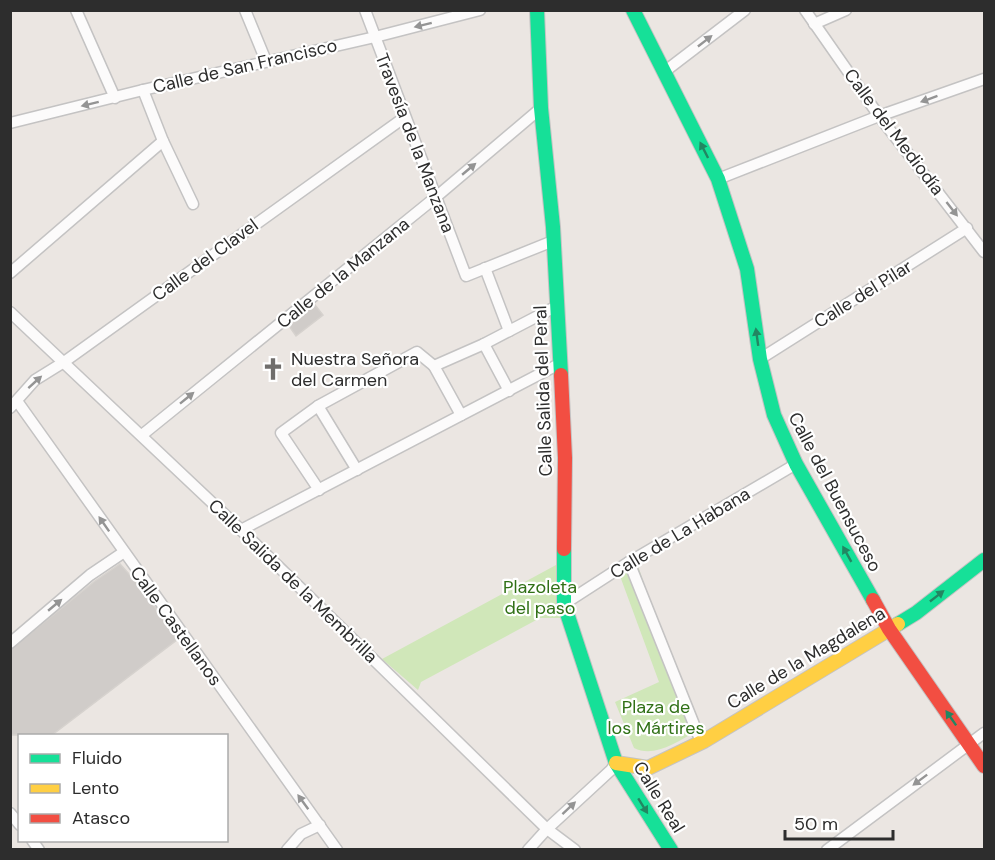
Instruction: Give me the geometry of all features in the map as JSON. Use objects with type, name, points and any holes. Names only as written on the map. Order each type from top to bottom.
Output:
[{"type":"street","points":[[76,10],[115,98]]},
{"type":"street","points":[[245,10],[266,61]]},
{"type":"street","name":"Travesía de la Manzana","points":[[365,10],[466,276],[485,268]]},
{"type":"street","name":"Calle de San Francisco","points":[[10,123],[480,10]]},
{"type":"street","name":"Calle Salida del Peral","points":[[537,10],[541,108],[561,363],[565,458],[564,604],[616,763]]},
{"type":"street","points":[[664,72],[745,10]]},
{"type":"street","name":"Calle del Mediodía","points":[[805,10],[879,116],[984,252]]},
{"type":"street","points":[[814,24],[846,10]]},
{"type":"street","name":"Calle del Buensuceso","points":[[635,12],[718,178],[747,269],[760,359],[774,415],[796,464],[889,629],[984,766]]},
{"type":"street","points":[[718,178],[879,116],[984,79]]},
{"type":"street","points":[[143,90],[163,141],[193,204]]},
{"type":"street","name":"Calle de la Manzana","points":[[142,435],[436,197],[541,108]]},
{"type":"street","name":"Calle del Clavel","points":[[14,404],[35,380],[64,362],[405,117]]},
{"type":"street","points":[[10,273],[163,141]]},
{"type":"street","name":"Calle del Pilar","points":[[760,359],[967,228]]},
{"type":"street","points":[[509,331],[485,268],[553,241]]},
{"type":"street","points":[[434,366],[484,344],[557,306]]},
{"type":"street","name":"Calle Salida de la Membrilla","points":[[10,312],[241,530],[547,829],[575,849]]},
{"type":"street","points":[[484,344],[509,391]]},
{"type":"street","points":[[319,490],[280,433],[318,406],[417,352],[434,366],[461,415]]},
{"type":"street","points":[[241,530],[561,363]]},
{"type":"street","name":"Calle Castellanos","points":[[14,404],[124,552],[337,849]]},
{"type":"street","points":[[318,406],[357,470]]},
{"type":"street","name":"Calle de La Habana","points":[[564,604],[629,562],[796,464]]},
{"type":"street","points":[[14,636],[90,575],[124,552]]},
{"type":"street","name":"Calle de la Magdalena","points":[[616,763],[648,768],[701,741],[916,613],[984,560]]},
{"type":"street","points":[[629,562],[701,741]]},
{"type":"street","points":[[827,849],[984,733]]},
{"type":"street","points":[[528,849],[616,763]]},
{"type":"street","name":"Calle Real","points":[[616,763],[671,849]]},
{"type":"street","points":[[10,813],[16,826]]},
{"type":"street","points":[[287,849],[301,834],[320,825]]},
{"type":"green space","name":"Plazoleta del paso","points":[[556,565],[564,618],[540,618],[421,682],[418,690],[382,659]]},
{"type":"green space","name":"Plaza de los Mártires","points":[[638,566],[695,732],[665,748],[649,751],[634,748],[615,702],[659,682],[620,576]]},
{"type":"building","points":[[315,305],[323,315],[296,336],[289,326]]},
{"type":"building","points":[[120,564],[138,584],[178,639],[53,734],[10,735],[10,650],[95,581]]},
{"type":"traffic: fast","points":[[537,10],[541,108],[553,227],[561,375]]},
{"type":"traffic: fast","points":[[633,10],[718,179],[747,269],[760,359],[774,415],[796,464],[873,600]]},
{"type":"traffic: fast","points":[[564,549],[564,604],[616,763],[671,850]]},
{"type":"traffic: fast","points":[[898,624],[916,613],[984,560]]},
{"type":"traffic: slow","points":[[616,763],[648,768],[704,741],[898,624]]},
{"type":"traffic: jam","points":[[561,375],[565,458],[564,549]]},
{"type":"traffic: jam","points":[[873,600],[889,629],[984,766]]},
{"type":"place","name":"Nuestra Señora del Carmen","points":[[273,369]]}]
